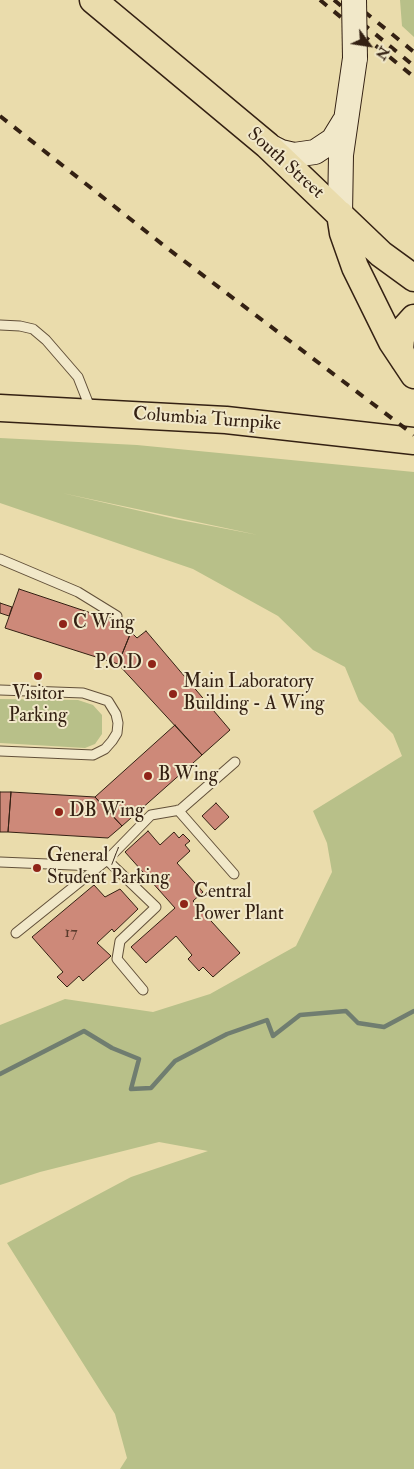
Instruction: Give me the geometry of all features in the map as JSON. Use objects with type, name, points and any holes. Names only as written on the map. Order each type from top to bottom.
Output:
[{"type":"main road","name":"South Street","points":[[93,0],[267,145],[340,214],[343,233],[355,267],[382,323],[409,367]]},
{"type":"main road","points":[[354,0],[356,58],[339,174],[340,214],[381,254],[414,278]]},
{"type":"main road","points":[[267,145],[281,152],[294,155],[315,152],[333,140],[344,122],[348,111]]},
{"type":"main road","points":[[409,367],[400,349],[401,339],[405,328],[414,318]]},
{"type":"main road","name":"Columbia Turnpike","points":[[0,408],[226,420],[414,441]]},
{"type":"lane","points":[[0,325],[20,326],[32,330],[46,340],[78,377],[91,412]]},
{"type":"lane","points":[[0,559],[78,592],[117,616]]},
{"type":"lane","points":[[0,690],[83,693],[108,702],[116,714],[118,723],[117,733],[106,749],[93,755],[0,751]]},
{"type":"lane","points":[[16,933],[96,866],[107,860],[151,815],[178,810],[235,762]]},
{"type":"lane","points":[[178,810],[234,874]]},
{"type":"lane","points":[[107,860],[156,907],[120,942],[117,958],[143,990]]},
{"type":"lane","points":[[0,862],[96,866]]},
{"type":"green space","points":[[400,0],[414,0],[414,37],[402,26]]},
{"type":"green space","points":[[0,438],[137,445],[414,472],[414,1469],[120,1469],[127,1458],[115,1414],[7,1243],[131,1177],[208,1151],[159,1142],[40,1172],[0,1185],[0,1025],[65,999],[153,1012],[210,994],[296,946],[332,872],[327,843],[313,811],[402,756],[393,734],[359,701],[345,667],[313,650],[278,616],[193,569],[0,503]],"holes":[[[62,493],[258,535],[175,519]]]},
{"type":"green space","points":[[0,699],[78,700],[93,705],[102,715],[102,734],[95,744],[85,748],[0,743]]},
{"type":"building","name":"C Wing","points":[[19,589],[115,621],[131,632],[118,664],[5,628]]},
{"type":"building","points":[[0,603],[12,607],[9,616],[0,613]]},
{"type":"building","name":"Main Laboratory Building - A Wing","points":[[146,631],[230,730],[202,755],[118,664],[131,632],[137,638]]},
{"type":"building","name":"B Wing","points":[[175,725],[202,755],[122,826],[95,797]]},
{"type":"building","points":[[0,792],[11,792],[8,832],[0,832]]},
{"type":"building","name":"DB Wing","points":[[11,792],[95,797],[122,826],[108,838],[8,832]]},
{"type":"building","points":[[216,803],[229,817],[215,830],[202,816]]},
{"type":"building","name":"Central Power Plant","points":[[148,831],[160,845],[174,832],[179,838],[183,834],[190,841],[185,845],[190,851],[177,863],[203,892],[193,901],[240,953],[213,977],[203,967],[199,971],[188,959],[192,955],[176,936],[146,963],[131,947],[175,908],[125,852]]},
{"type":"building","points":[[94,885],[105,897],[120,889],[138,909],[114,932],[112,929],[97,943],[111,956],[83,981],[79,976],[67,987],[57,977],[63,972],[32,937]]},
{"type":"waterway","points":[[0,1074],[84,1031],[112,1048],[139,1059],[131,1089],[151,1088],[175,1061],[227,1034],[267,1020],[273,1036],[300,1015],[346,1011],[358,1023],[384,1027],[414,1011]]},
{"type":"railway","points":[[320,0],[414,77]]},
{"type":"railway","points":[[334,0],[414,66]]},
{"type":"railway","points":[[350,0],[414,52]]},
{"type":"railway","points":[[0,116],[167,248],[414,435]]},
{"type":"place","name":"C Wing","points":[[63,624]]},
{"type":"place","name":"P.O.D","points":[[152,664]]},
{"type":"place","name":"Visitor Parking","points":[[38,676]]},
{"type":"place","name":"Main Laboratory Building - A Wing","points":[[173,694]]},
{"type":"place","name":"B Wing","points":[[148,776]]},
{"type":"place","name":"DB Wing","points":[[59,812]]},
{"type":"place","name":"General / Student Parking","points":[[37,868]]},
{"type":"place","name":"Central Power Plant","points":[[184,904]]}]
